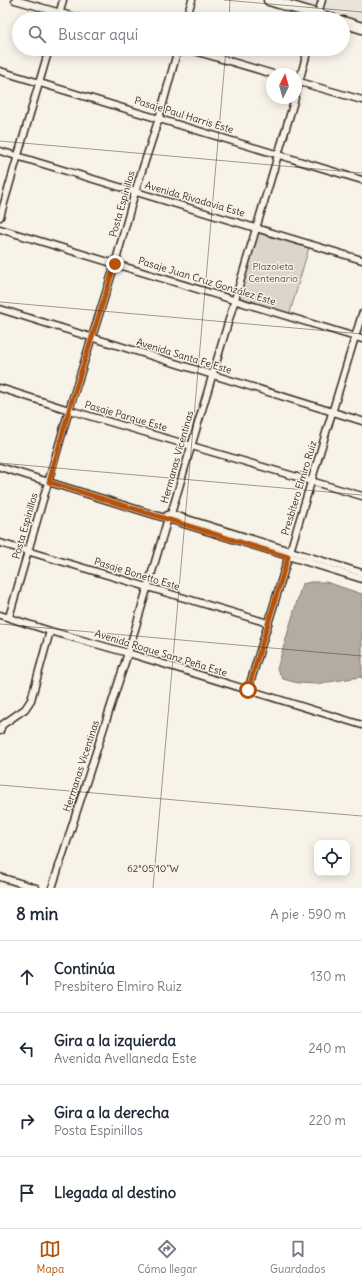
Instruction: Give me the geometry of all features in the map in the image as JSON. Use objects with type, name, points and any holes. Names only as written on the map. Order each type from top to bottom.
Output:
[{"type":"main road","points":[[269,0],[303,12]]},
{"type":"main road","points":[[350,24],[362,28]]},
{"type":"street","points":[[14,0],[48,12]]},
{"type":"street","points":[[60,12],[63,0]]},
{"type":"street","points":[[188,12],[192,0]]},
{"type":"street","points":[[318,12],[322,0]]},
{"type":"street","points":[[0,217],[46,56]]},
{"type":"street","name":"Posta Espinillos","points":[[9,617],[69,410],[115,264],[176,56]]},
{"type":"street","points":[[212,56],[266,72]]},
{"type":"street","points":[[302,68],[306,56]]},
{"type":"street","name":"Pasaje Paul Harris Este","points":[[0,71],[362,180]]},
{"type":"street","points":[[302,82],[362,100]]},
{"type":"street","name":"Hermanas Vicentinas","points":[[52,888],[128,653],[293,104]]},
{"type":"street","name":"Avenida Rivadavia Este","points":[[0,151],[362,260]]},
{"type":"street","name":"Pasaje Juan Cruz González Este","points":[[0,229],[362,339]]},
{"type":"street","name":"Avenida Santa Fe Este","points":[[0,309],[362,421]]},
{"type":"street","name":"Presbítero Elmiro Ruiz","points":[[248,690],[362,314]]},
{"type":"street","name":"Pasaje Parque Este","points":[[0,388],[69,410],[362,496]]},
{"type":"street","points":[[0,467],[159,516],[169,516],[290,554],[362,579]]},
{"type":"street","name":"Pasaje Bonetto Este","points":[[0,543],[268,623]]},
{"type":"street","points":[[290,554],[362,573]]},
{"type":"street","name":"Avenida Roque Sanz Peña Este","points":[[0,614],[50,631],[128,653],[362,725]]},
{"type":"street","points":[[1,727],[25,709],[31,700],[50,631]]},
{"type":"street","points":[[0,876],[36,888]]},
{"type":"shaded area","points":[[269,0],[362,0],[362,28],[350,22],[350,12],[309,12]]},
{"type":"shaded area","points":[[311,582],[326,582],[362,594],[362,678],[360,677],[316,684],[298,683],[283,679],[277,669],[302,584]]},
{"type":"green space","name":"Plazoleta Centenario","points":[[257,228],[310,244],[289,316],[235,300]]},
{"type":"route","points":[[115,264],[69,410],[49,482],[168,518],[288,557],[248,690]]}]
